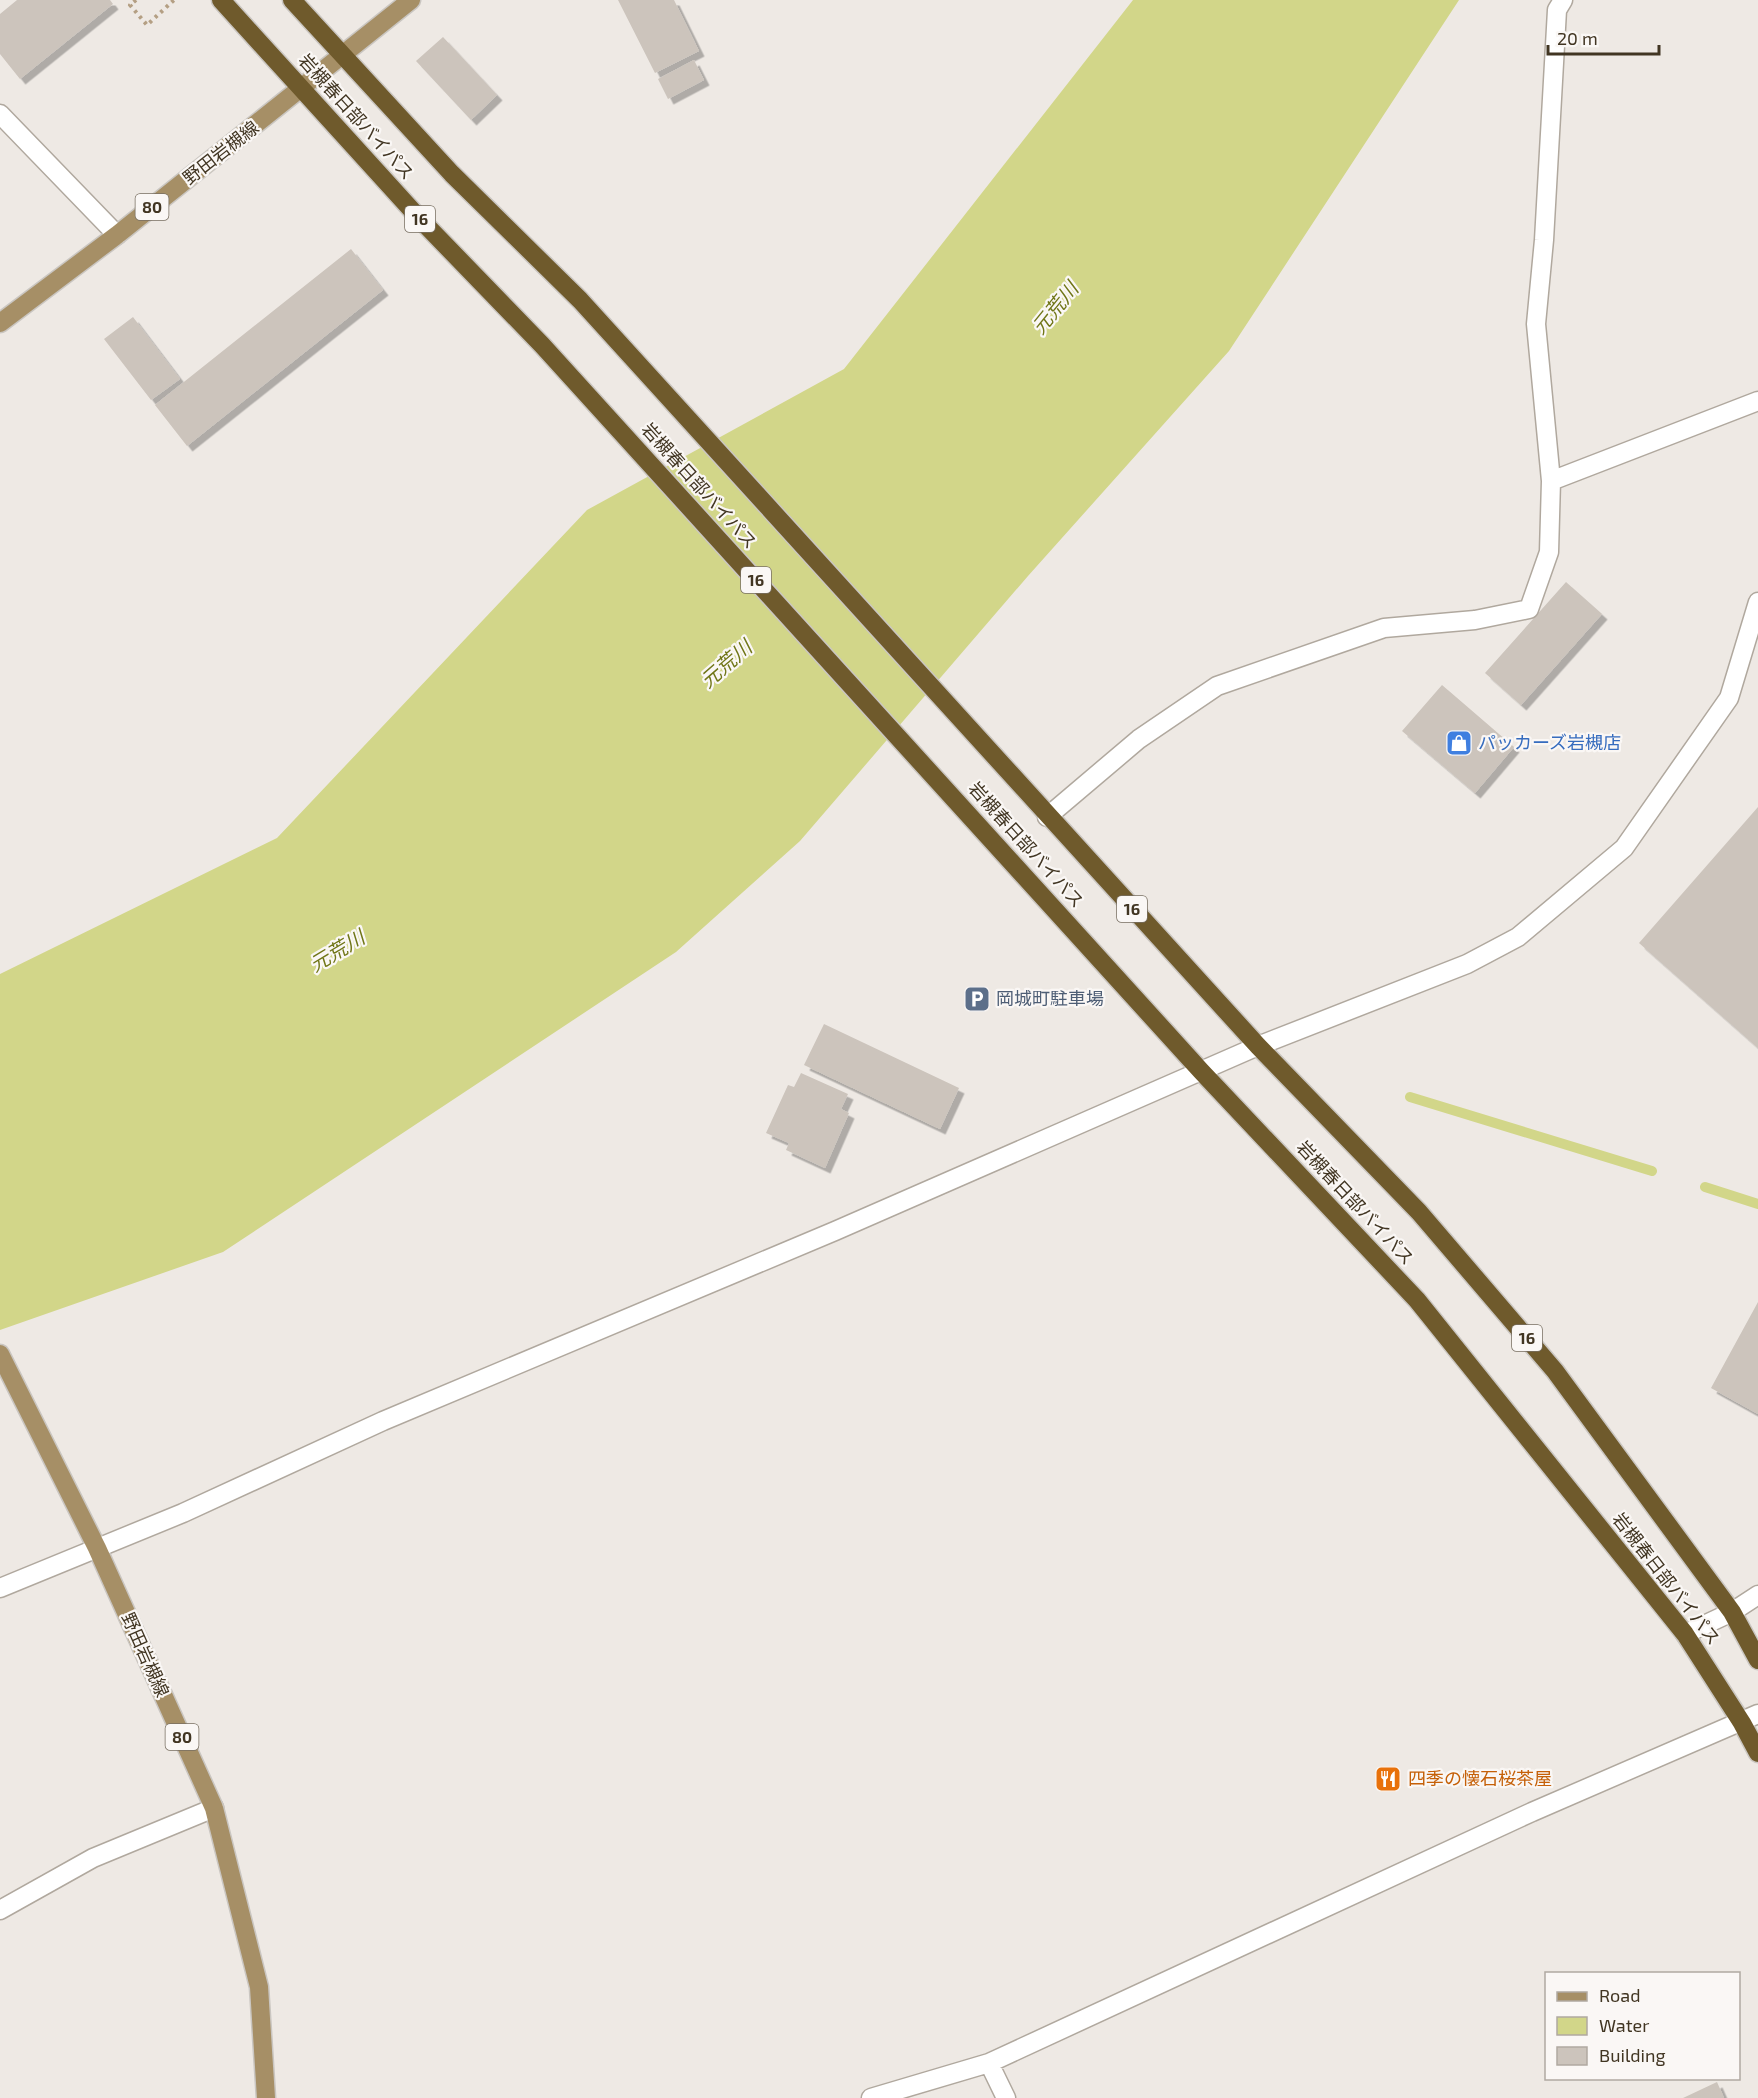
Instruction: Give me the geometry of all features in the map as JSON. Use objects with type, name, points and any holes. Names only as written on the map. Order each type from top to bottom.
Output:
[{"type":"highway","name":"岩槻春日部バイパス","points":[[221,0],[419,218],[542,345],[1201,1071],[1417,1300],[1685,1634],[1750,1719],[1758,1753]]},
{"type":"highway","name":"岩槻春日部バイパス","points":[[292,0],[452,174],[580,300],[1047,817],[1258,1046],[1419,1212],[1555,1371],[1732,1612],[1758,1660]]},
{"type":"main road","name":"野田岩槻線","points":[[0,323],[117,235],[411,0]]},
{"type":"main road","name":"野田岩槻線","points":[[0,1354],[97,1548],[214,1808],[259,1987],[266,2098]]},
{"type":"street","points":[[1047,817],[1139,739],[1216,686],[1384,628],[1475,620],[1529,609],[1549,552],[1551,481],[1536,324],[1544,240],[1557,10],[1563,0]]},
{"type":"street","points":[[0,114],[117,235]]},
{"type":"street","points":[[1551,481],[1758,401]]},
{"type":"street","points":[[0,1587],[183,1513],[404,1412],[835,1231],[1258,1046],[1467,964],[1518,937],[1624,849],[1729,698],[1758,602]]},
{"type":"street","points":[[1685,1634],[1732,1612],[1758,1595]]},
{"type":"street","points":[[881,2097],[989,2063],[1532,1812],[1750,1719]]},
{"type":"street","points":[[0,1910],[93,1858],[214,1808]]},
{"type":"street","points":[[989,2063],[1006,2098]]},
{"type":"path","points":[[136,0],[130,5],[147,25],[174,0]]},
{"type":"water","name":"元荒川","points":[[1133,0],[1459,0],[1229,351],[1028,576],[800,841],[676,952],[223,1252],[0,1330],[0,974],[277,838],[587,510],[844,369]]},
{"type":"building","points":[[17,0],[110,0],[113,4],[20,79],[0,54],[0,14]]},
{"type":"building","points":[[618,0],[674,0],[699,51],[655,73]]},
{"type":"building","points":[[443,37],[497,95],[471,120],[416,61]]},
{"type":"building","points":[[694,60],[704,80],[668,99],[658,79]]},
{"type":"building","points":[[351,249],[383,290],[187,446],[155,405]]},
{"type":"building","points":[[133,317],[180,379],[151,400],[104,339]]},
{"type":"building","points":[[1566,582],[1602,614],[1521,705],[1485,673]]},
{"type":"building","points":[[1442,685],[1514,747],[1475,793],[1402,731]]},
{"type":"building","points":[[1758,807],[1758,1048],[1639,943]]},
{"type":"building","points":[[824,1024],[959,1088],[940,1129],[804,1065]]},
{"type":"building","points":[[801,1073],[848,1094],[841,1109],[849,1113],[825,1168],[786,1150],[789,1143],[766,1133],[788,1085],[794,1087]]},
{"type":"building","points":[[1758,1302],[1758,1414],[1711,1388]]},
{"type":"building","points":[[1717,2082],[1724,2098],[1683,2098]]},
{"type":"waterway","points":[[1410,1097],[1652,1171]]},
{"type":"waterway","points":[[1705,1187],[1758,1204]]},
{"type":"place","name":"パッカーズ岩槻店","points":[[1459,743]]},
{"type":"place","name":"岡城町駐車場","points":[[977,999]]},
{"type":"place","name":"四季の懐石桜茶屋","points":[[1388,1779]]}]
